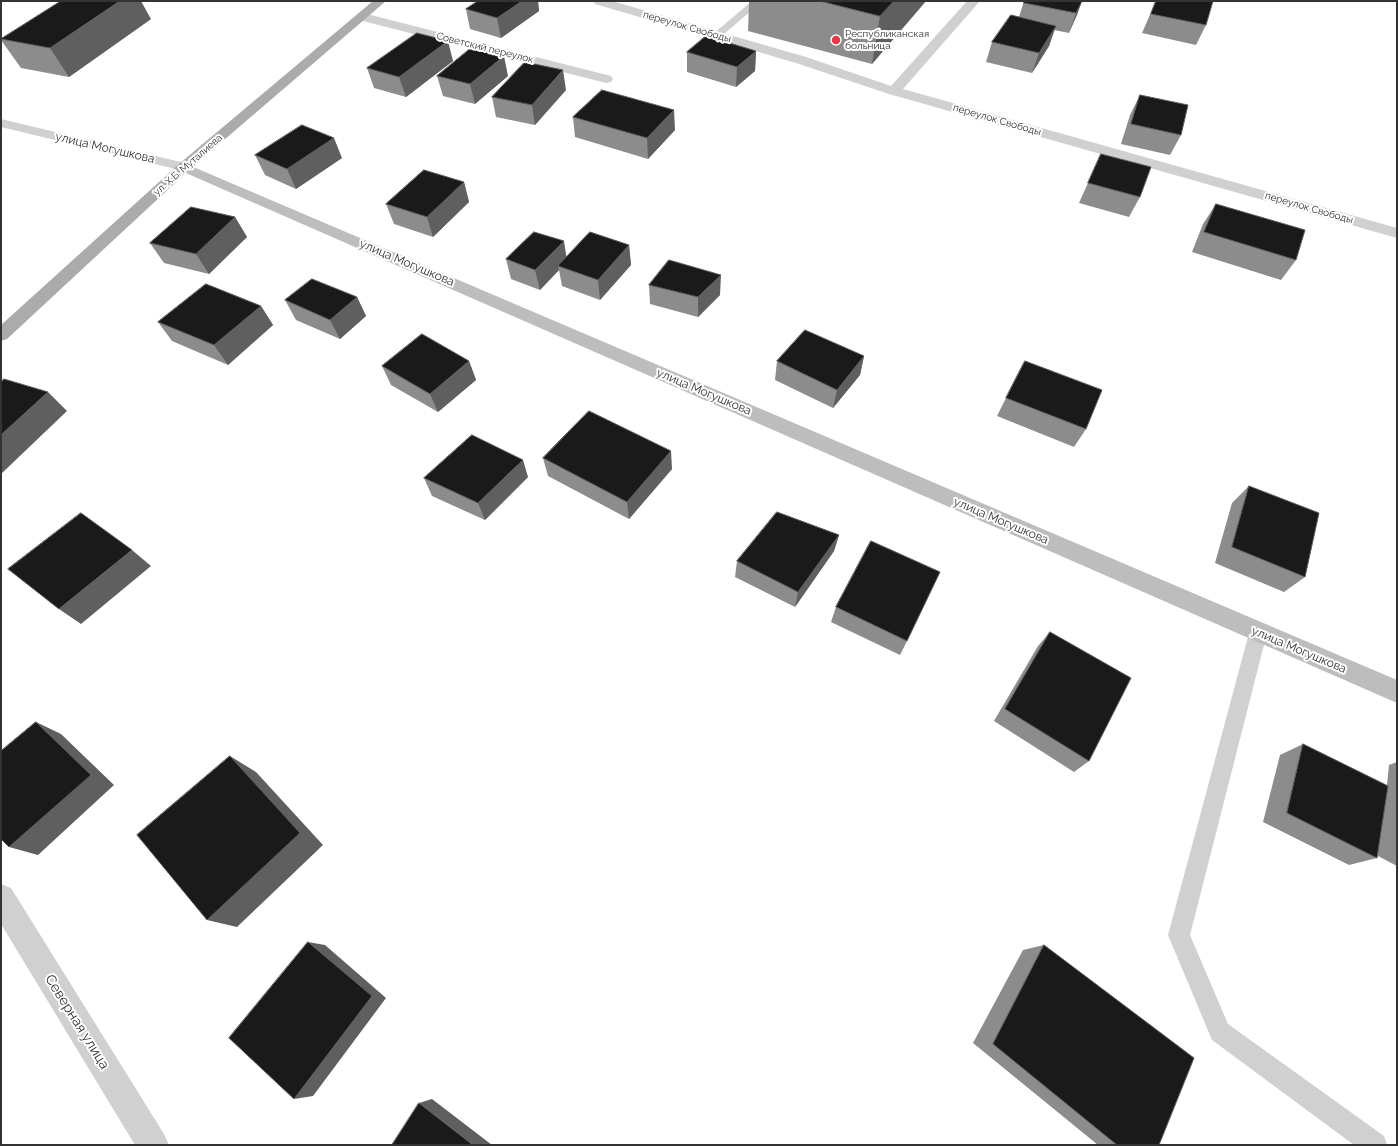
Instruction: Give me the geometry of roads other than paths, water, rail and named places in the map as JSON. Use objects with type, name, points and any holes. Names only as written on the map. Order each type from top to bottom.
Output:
[{"type":"main road","name":"ул. Х.Б. Муталиева","points":[[1,335],[184,167],[363,17],[380,1]]},
{"type":"street","name":"переулок Свободы","points":[[599,1],[801,60],[894,92],[1397,233]]},
{"type":"street","points":[[894,92],[974,1]]},
{"type":"street","name":"Советский переулок","points":[[363,17],[606,79]]},
{"type":"street","name":"улица Могушкова","points":[[1,123],[184,167],[1397,692]]},
{"type":"street","name":"Северная улица","points":[[1,898],[153,1145]]},
{"type":"lane","points":[[716,36],[758,1]]},
{"type":"lane","points":[[1258,633],[1179,935],[1220,1032],[1375,1145]]},
{"type":"place","name":"Республиканская больница","points":[[836,40]]}]
